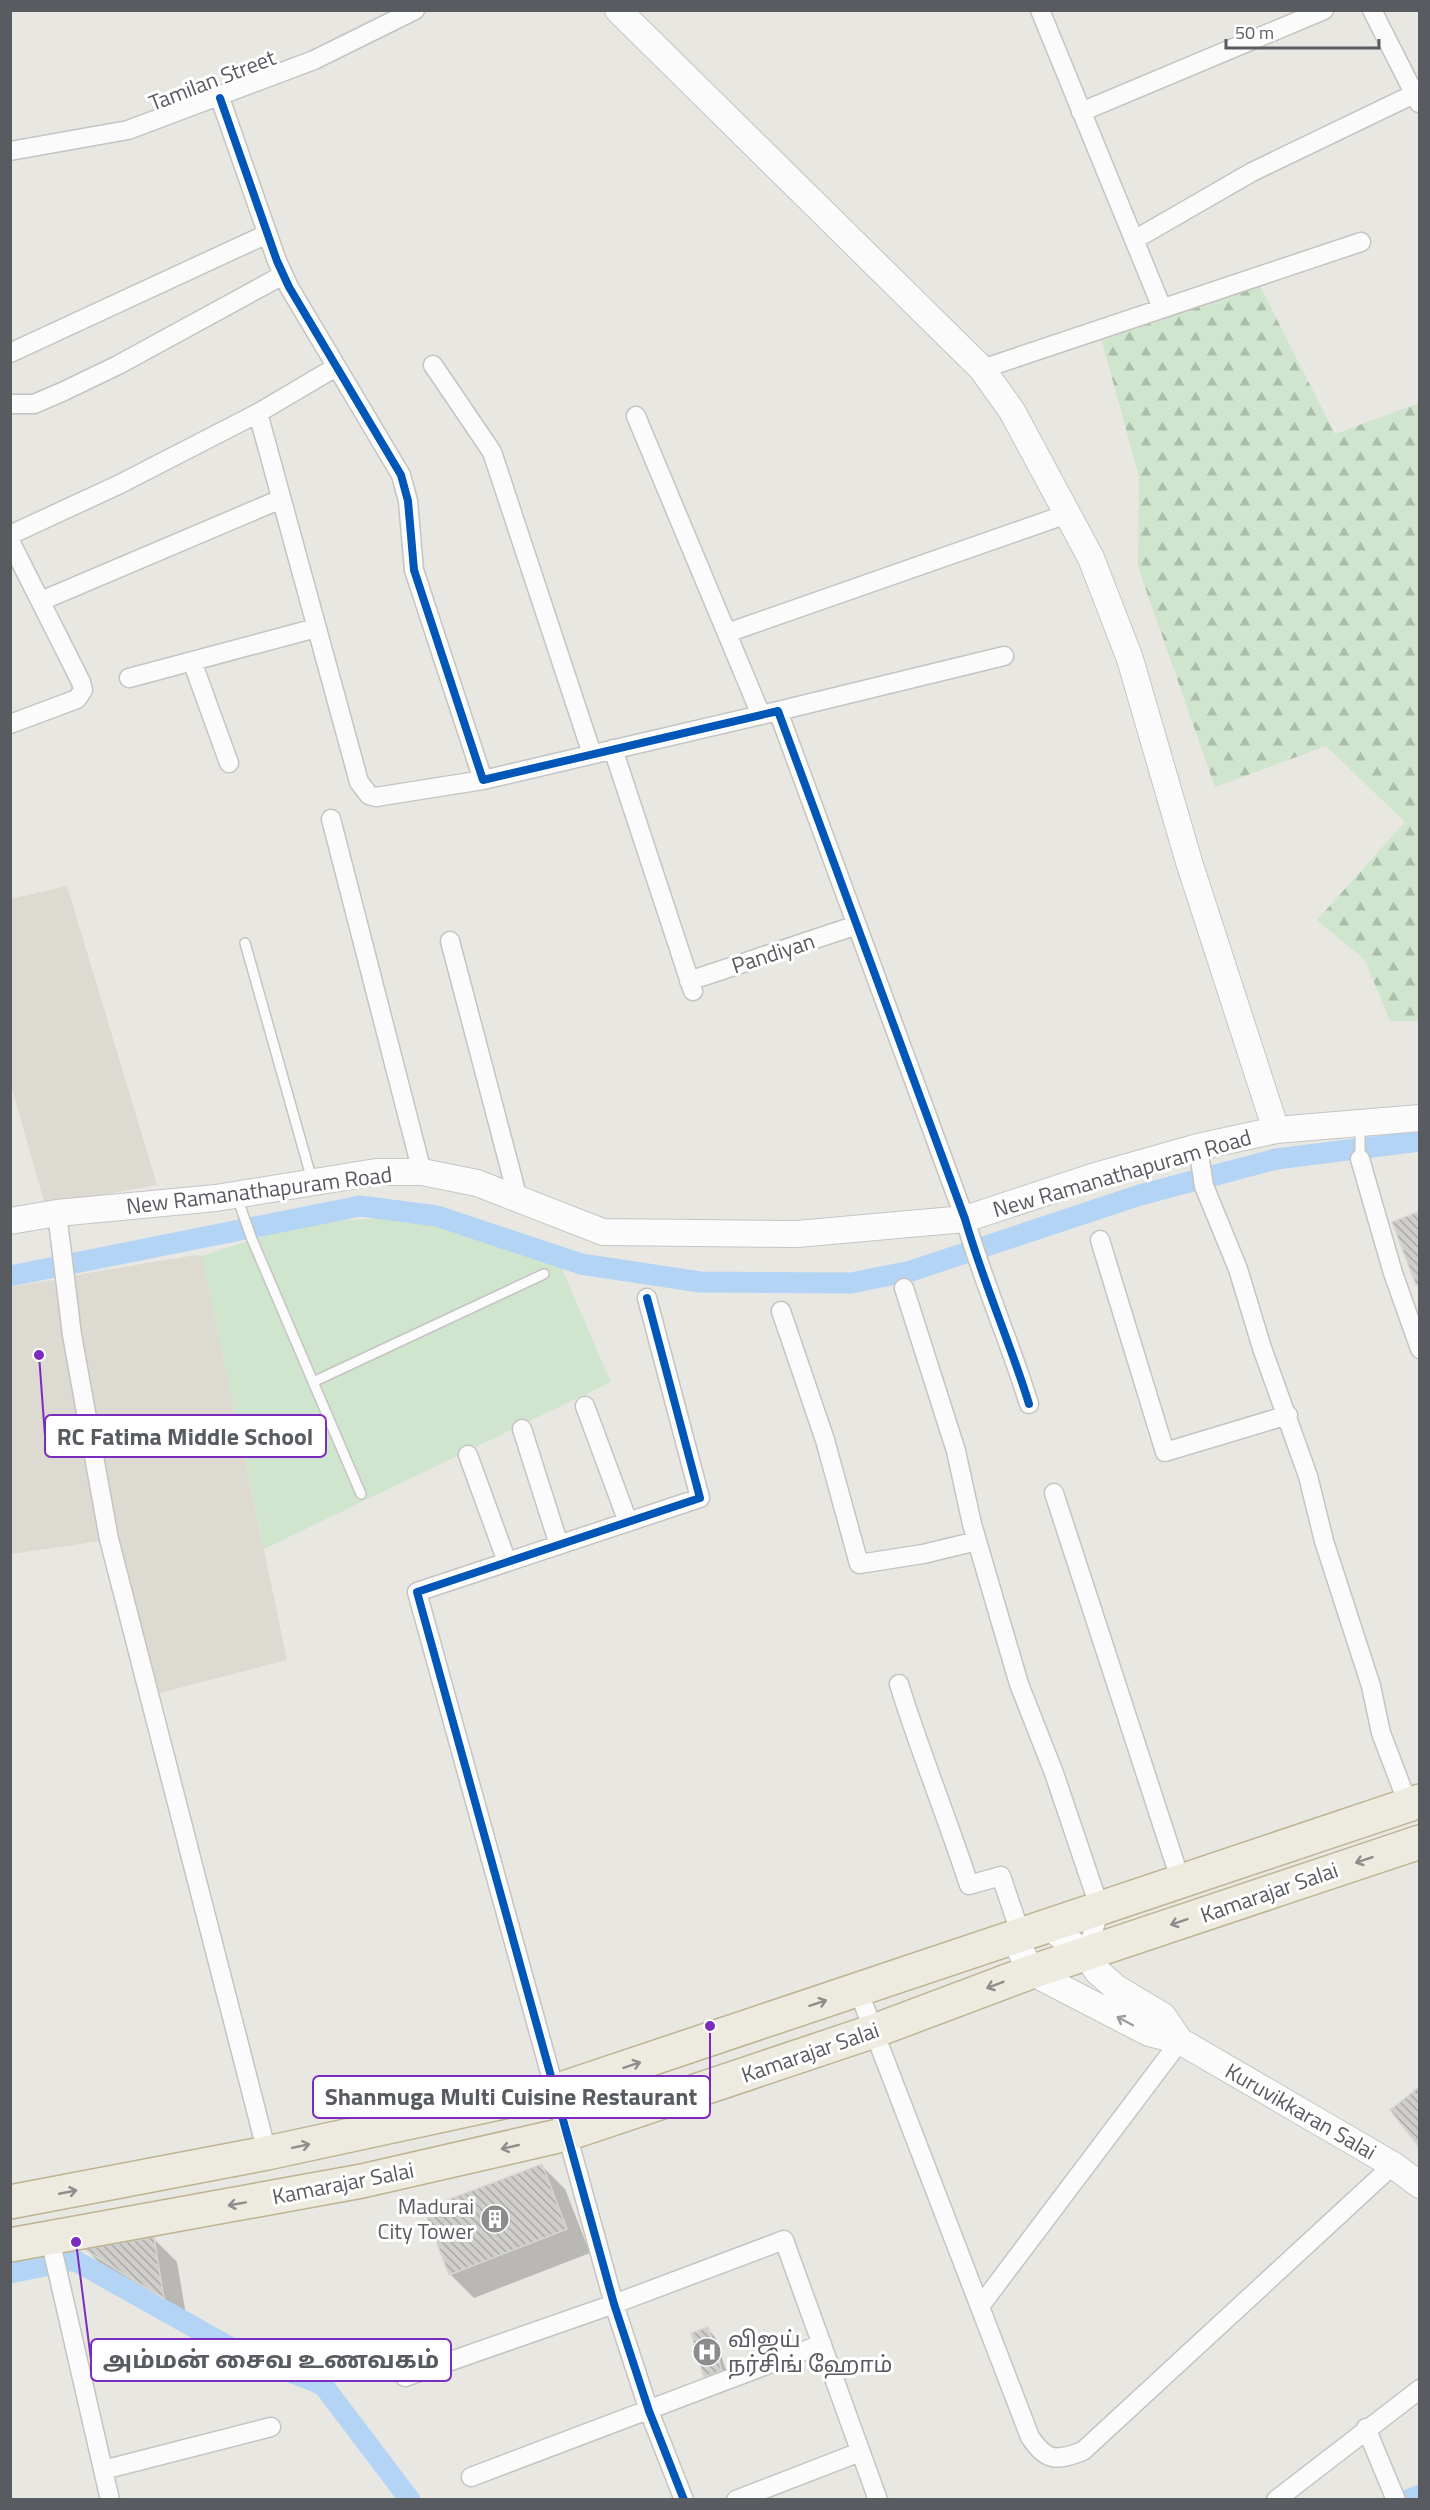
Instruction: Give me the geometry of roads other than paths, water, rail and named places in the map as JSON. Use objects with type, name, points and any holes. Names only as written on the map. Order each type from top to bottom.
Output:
[{"type":"highway","name":"Kamarajar Salai","points":[[11,2200],[267,2153],[555,2091],[1414,1803]]},
{"type":"highway","name":"Kamarajar Salai","points":[[10,2245],[52,2246],[362,2181],[567,2134],[874,2031],[1031,1972],[1419,1842]]},
{"type":"main road","points":[[618,10],[982,369],[1012,411],[1091,558],[1130,659],[1189,862],[1276,1130]]},
{"type":"main road","name":"New Ramanathapuram Road","points":[[10,1221],[57,1212],[240,1205],[312,1183],[375,1172],[422,1172],[477,1183],[603,1232],[797,1234],[971,1240],[1092,1177],[1201,1167],[1276,1130],[1359,1131],[1419,1118]]},
{"type":"main road","points":[[1028,1933],[1031,1972]]},
{"type":"main road","name":"Kuruvikkaran Salai","points":[[1028,1933],[1086,1954],[1097,1971],[1116,1988],[1163,2016],[1180,2041]]},
{"type":"main road","name":"Kuruvikkaran Salai","points":[[1031,1972],[1149,2033],[1180,2041],[1393,2165],[1419,2185]]},
{"type":"street","name":"Tamilan Street","points":[[10,151],[128,130],[220,98],[314,60],[415,10]]},
{"type":"street","points":[[1040,10],[1162,308]]},
{"type":"street","points":[[1081,112],[1324,10]]},
{"type":"street","points":[[1134,240],[1252,172],[1417,99],[1372,10]]},
{"type":"street","points":[[220,98],[283,276],[401,475],[408,501],[414,570],[483,780]]},
{"type":"street","points":[[10,353],[267,234]]},
{"type":"street","points":[[982,369],[1360,242]]},
{"type":"street","points":[[10,404],[34,404],[72,387],[283,276]]},
{"type":"street","points":[[432,365],[496,462],[592,754]]},
{"type":"street","points":[[10,534],[120,484],[258,413],[336,367]]},
{"type":"street","points":[[258,413],[358,782],[369,795],[376,796],[483,780],[1004,656]]},
{"type":"street","points":[[636,416],[727,633],[770,713],[857,925],[971,1240],[1010,1340],[1029,1404]]},
{"type":"street","points":[[40,601],[281,499]]},
{"type":"street","points":[[727,633],[1067,514]]},
{"type":"street","points":[[10,541],[83,690],[77,699],[10,724]]},
{"type":"street","points":[[129,678],[316,628]]},
{"type":"street","points":[[192,661],[229,763]]},
{"type":"street","name":"Pandiyan","points":[[613,749],[691,986],[857,925]]},
{"type":"street","points":[[331,819],[422,1172]]},
{"type":"street","points":[[450,941],[518,1199]]},
{"type":"street","points":[[1360,1159],[1393,1273],[1419,1349]]},
{"type":"street","points":[[1201,1167],[1308,1476],[1324,1541],[1371,1686],[1381,1733],[1414,1803]]},
{"type":"street","points":[[57,1212],[72,1335],[109,1539],[267,2153]]},
{"type":"street","points":[[1100,1240],[1165,1452],[1288,1415]]},
{"type":"street","points":[[904,1288],[956,1451],[977,1541],[1019,1684],[1054,1773],[1100,1909],[1086,1954]]},
{"type":"street","points":[[647,1298],[700,1498],[417,1592],[614,2304],[650,2411],[684,2499]]},
{"type":"street","points":[[782,1311],[825,1440],[859,1564],[922,1554],[977,1541]]},
{"type":"street","points":[[585,1406],[628,1522]]},
{"type":"street","points":[[522,1429],[559,1545]]},
{"type":"street","points":[[468,1455],[507,1562]]},
{"type":"street","points":[[1053,1493],[1180,1882]]},
{"type":"street","points":[[899,1684],[921,1754],[951,1827],[969,1885],[1002,1876],[1028,1933]]},
{"type":"street","points":[[858,1990],[1030,2437],[1042,2454],[1061,2459],[1083,2451],[1393,2165]]},
{"type":"street","points":[[981,2305],[1180,2041]]},
{"type":"street","points":[[405,2377],[614,2304],[784,2240],[878,2499]]},
{"type":"street","points":[[52,2246],[110,2499]]},
{"type":"street","points":[[471,2477],[822,2344]]},
{"type":"street","points":[[1276,2499],[1419,2388]]},
{"type":"street","points":[[103,2470],[271,2427]]},
{"type":"street","points":[[1365,2428],[1394,2494]]},
{"type":"street","points":[[736,2499],[860,2452]]},
{"type":"lane","points":[[245,943],[312,1183]]},
{"type":"lane","points":[[1359,1131],[1360,1159]]},
{"type":"lane","points":[[240,1205],[251,1237],[361,1494]]},
{"type":"lane","points":[[313,1382],[544,1274]]},
{"type":"waterway","points":[[10,1276],[360,1206],[437,1216],[581,1264],[700,1282],[851,1283],[911,1271],[1140,1195],[1276,1159],[1420,1141]]},
{"type":"waterway","points":[[10,2273],[74,2260],[233,2349],[323,2385],[410,2500]]},
{"type":"waterway","points":[[1408,2500],[1420,2495]]},
{"type":"place","name":"RC Fatima Middle School","points":[[39,1355]]},
{"type":"place","name":"Shanmuga Multi Cuisine Restaurant","points":[[710,2026]]},
{"type":"place","name":"Madurai City Tower","points":[[495,2219]]},
{"type":"place","name":"அம்மன் சைவ உணவகம்","points":[[76,2242]]},
{"type":"place","name":"விஜய் நர்சிங் ஹோம்","points":[[707,2352]]}]
